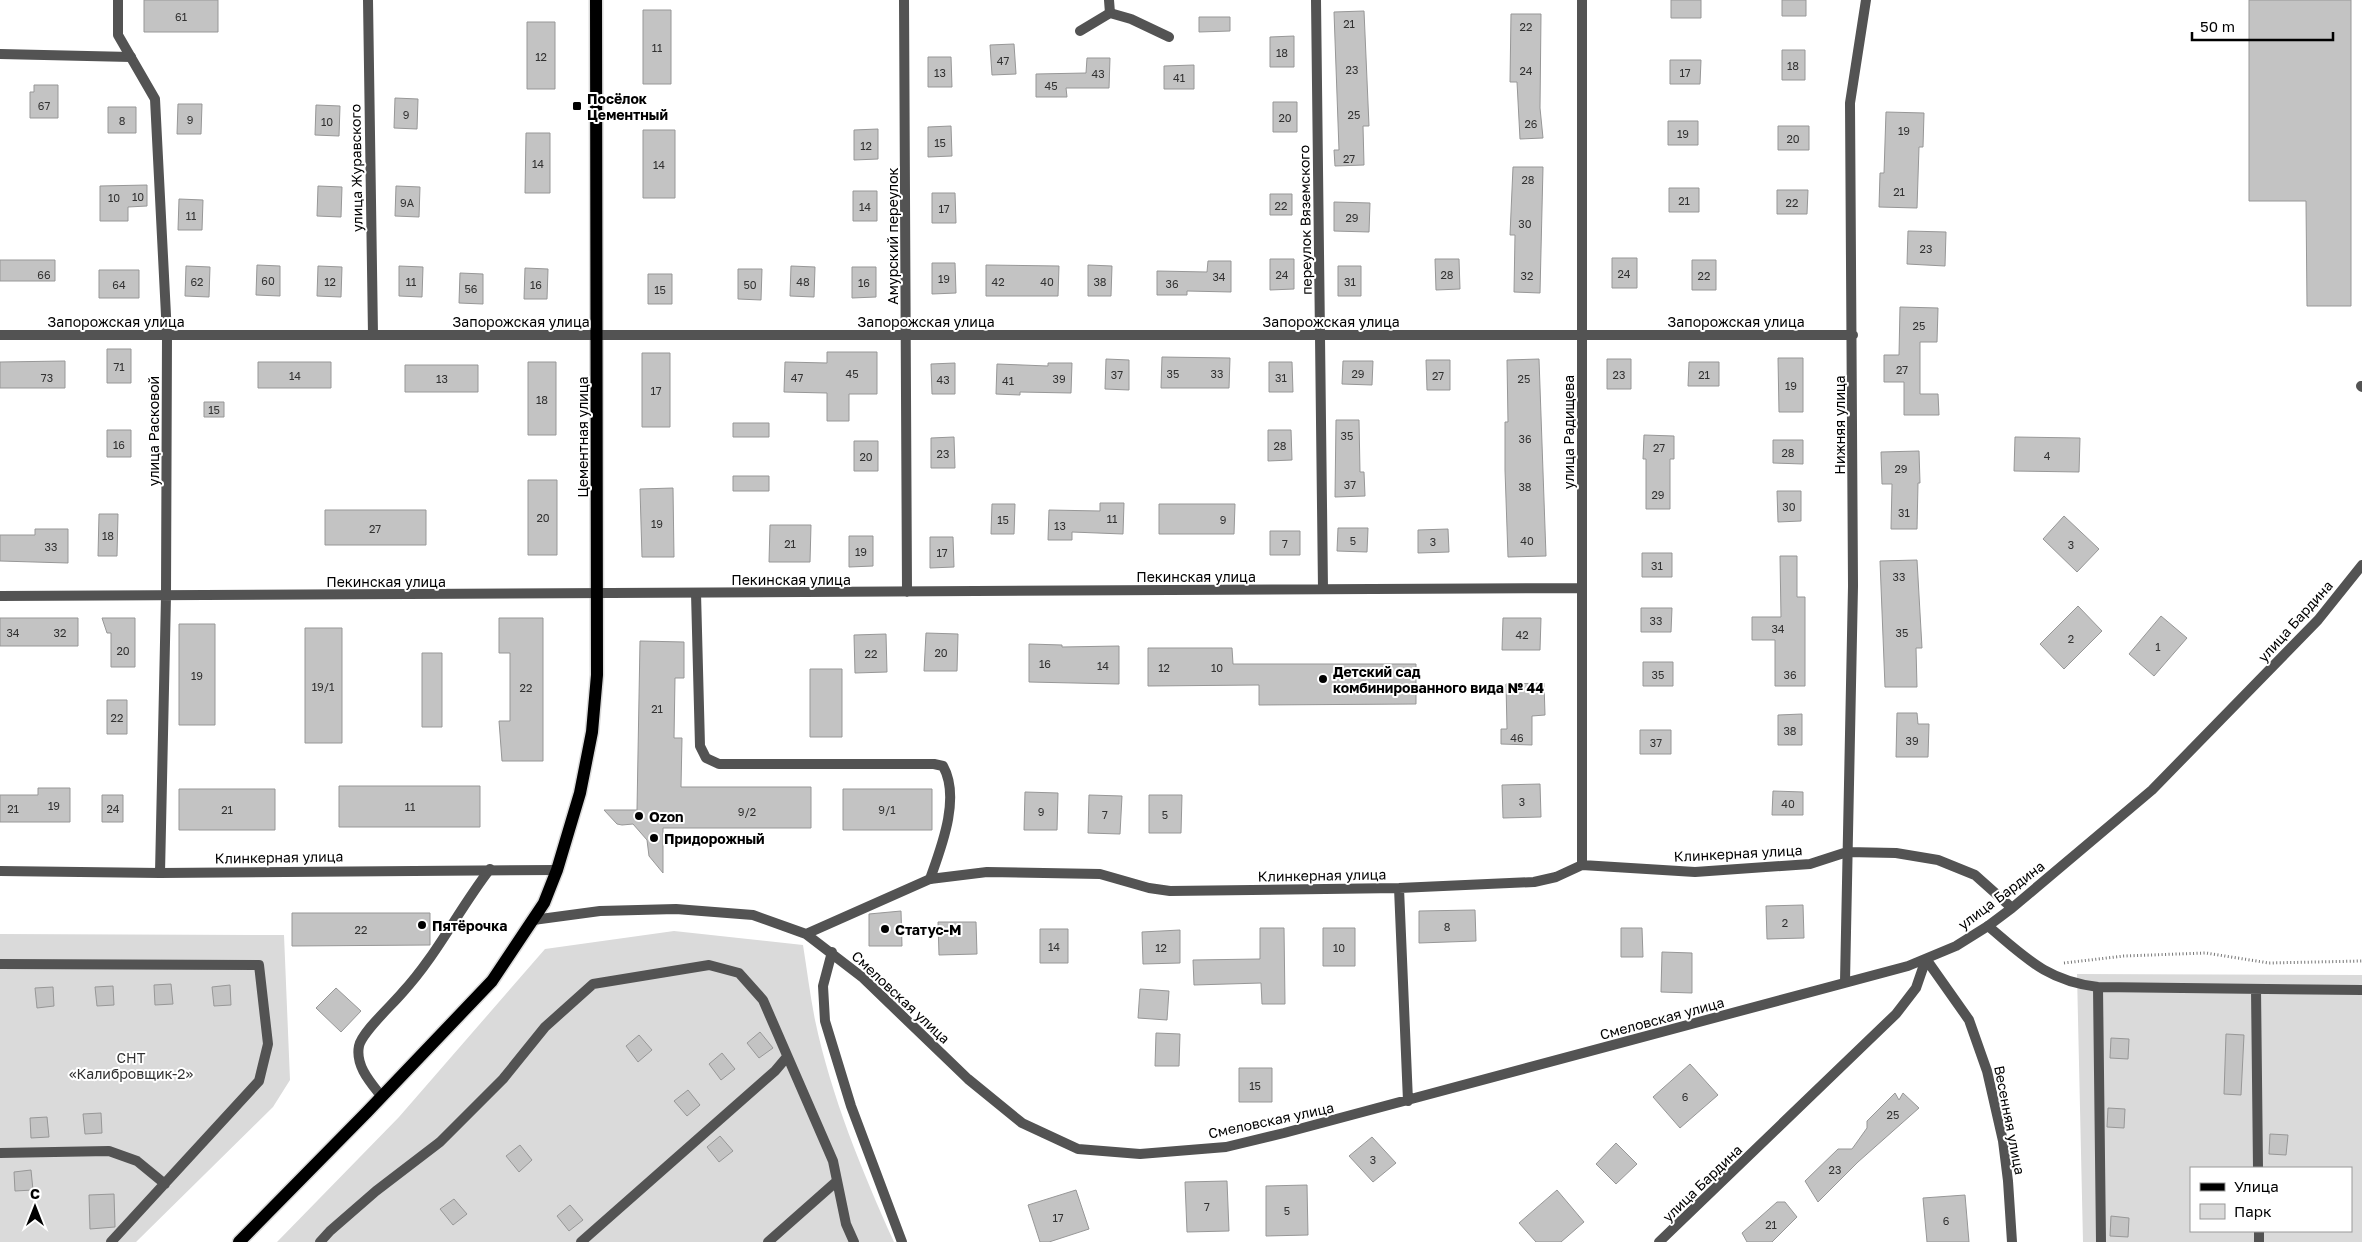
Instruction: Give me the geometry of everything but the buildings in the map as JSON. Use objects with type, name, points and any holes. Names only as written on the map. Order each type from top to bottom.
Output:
[{"type":"main road","name":"Цементная улица","points":[[239,1242],[382,1097],[492,980],[544,903],[558,870],[580,793],[592,732],[597,675],[596,0]]},
{"type":"street","name":"улица Расковой","points":[[118,0],[118,35],[155,99],[167,335],[166,596],[160,873]]},
{"type":"street","name":"улица Журавского","points":[[368,0],[373,335]]},
{"type":"street","name":"Амурский переулок","points":[[904,0],[907,592]]},
{"type":"street","points":[[1109,0],[1110,13]]},
{"type":"street","name":"переулок Вяземского","points":[[1316,0],[1323,589]]},
{"type":"street","name":"улица Радищева","points":[[1582,0],[1582,865]]},
{"type":"street","name":"Нижняя улица","points":[[1845,982],[1853,586],[1853,335],[1850,103],[1866,0]]},
{"type":"street","points":[[1080,31],[1110,13],[1131,19],[1169,37]]},
{"type":"street","points":[[0,54],[130,57]]},
{"type":"street","name":"Запорожская улица","points":[[0,335],[1853,335]]},
{"type":"street","name":"улица Бардина","points":[[1659,1242],[1896,1014],[1916,988],[1926,959],[1956,946],[1988,926],[2152,790],[2318,620],[2362,566]]},
{"type":"street","name":"Пекинская улица","points":[[0,596],[1582,588]]},
{"type":"street","points":[[696,593],[700,746],[706,758],[719,764],[934,764],[943,766],[948,775],[949,816],[947,832],[930,879]]},
{"type":"street","name":"Клинкерная улица","points":[[806,934],[930,879],[987,872],[1100,874],[1149,888],[1170,891],[1399,888],[1534,882],[1556,877],[1582,865],[1695,872],[1810,864],[1847,852],[1896,852],[1938,860],[1975,875],[2012,908]]},
{"type":"street","points":[[382,1097],[365,1075],[360,1060],[359,1045],[367,1032],[414,980],[437,949],[468,898],[490,869]]},
{"type":"street","name":"Клинкерная улица","points":[[0,871],[160,873],[490,869],[558,870]]},
{"type":"street","points":[[1399,888],[1408,1101]]},
{"type":"street","name":"Смеловская улица","points":[[533,920],[600,911],[676,909],[753,915],[806,934],[832,952],[862,977],[984,1092],[1022,1123],[1078,1149],[1140,1154],[1226,1147],[1408,1101],[1926,959]]},
{"type":"street","points":[[1988,926],[2043,971],[2077,985],[2098,988],[2362,990]]},
{"type":"street","points":[[832,952],[823,986],[825,1020],[854,1115],[902,1242]]},
{"type":"street","name":"Весенняя улица","points":[[1926,959],[1969,1020],[1987,1071],[2004,1149],[2012,1242]]},
{"type":"street","points":[[0,964],[259,965],[268,1044],[259,1081],[112,1242]]},
{"type":"street","points":[[320,1242],[376,1191],[440,1142],[503,1080],[545,1028],[593,984],[709,965],[739,973],[762,1000],[786,1058],[809,1102],[833,1160],[846,1224],[854,1242]]},
{"type":"street","points":[[2098,988],[2101,1242]]},
{"type":"street","points":[[2256,989],[2258,1167]]},
{"type":"street","points":[[581,1242],[768,1077],[786,1058]]},
{"type":"street","points":[[0,1153],[108,1151],[137,1160],[165,1184]]},
{"type":"street","points":[[768,1242],[838,1181]]},
{"type":"path","points":[[2043,971],[2066,962],[2124,956],[2206,953],[2269,962],[2362,961]]},
{"type":"green space","points":[[674,931],[803,945],[815,1020],[830,1077],[848,1133],[894,1242],[277,1242],[399,1117],[545,949]]},
{"type":"green space","name":"СНТ «Калибровщик-2»","points":[[0,934],[284,935],[290,1080],[273,1107],[136,1242],[0,1242]]},
{"type":"green space","points":[[2077,974],[2362,975],[2362,1242],[2083,1242]]},
{"type":"place","name":"Посёлок Цементный","points":[[577,106]]},
{"type":"place","name":"Детский сад комбинированного вида № 44","points":[[1323,679]]},
{"type":"place","name":"Ozon","points":[[639,816]]},
{"type":"place","name":"Придорожный","points":[[654,838]]},
{"type":"place","name":"Пятёрочка","points":[[422,925]]},
{"type":"place","name":"Статус-М","points":[[885,929]]}]
